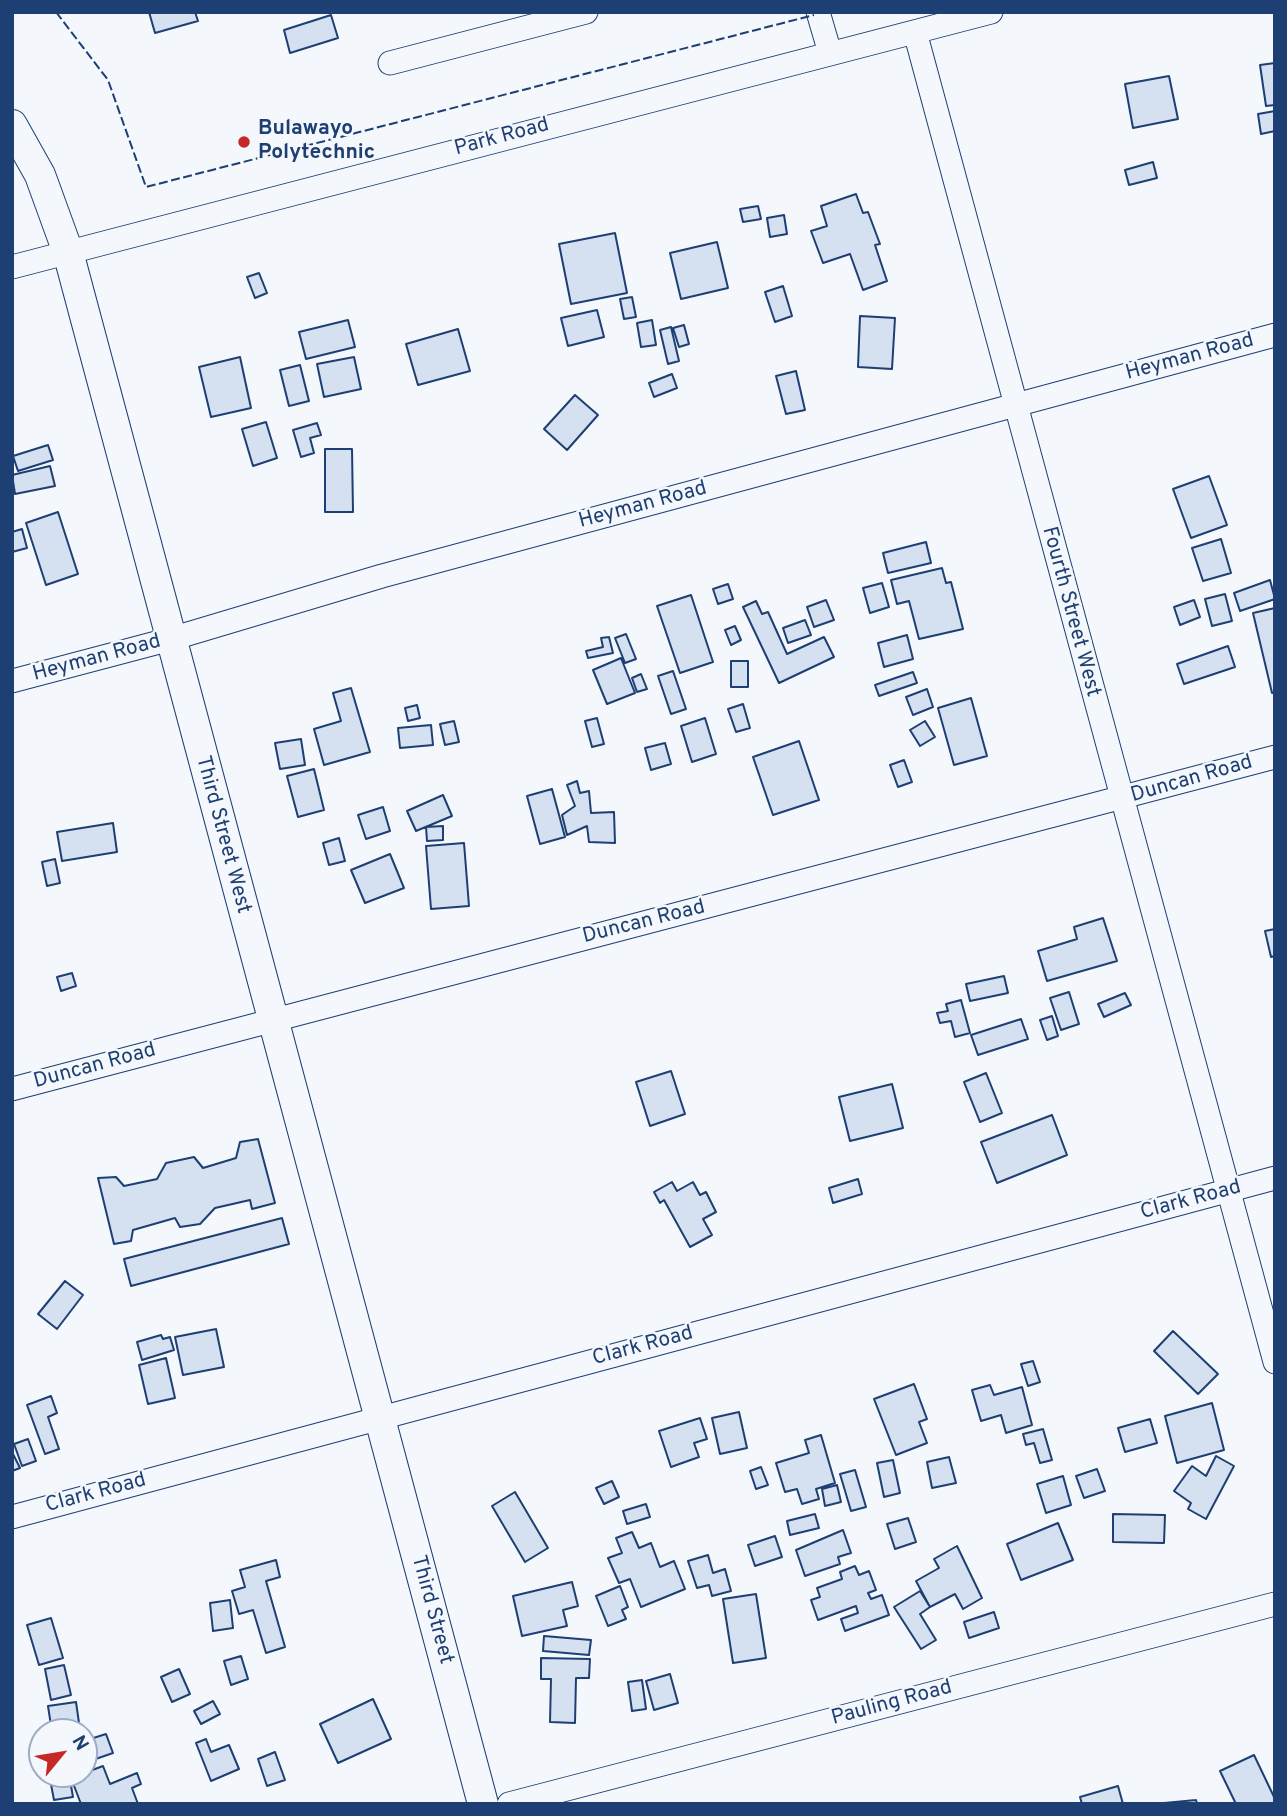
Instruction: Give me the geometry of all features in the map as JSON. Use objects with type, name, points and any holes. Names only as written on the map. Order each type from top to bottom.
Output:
[{"type":"main road","name":"Third Street West","points":[[12,125],[40,174],[68,252],[270,1020],[380,1417]]},
{"type":"main road","name":"Third Street","points":[[380,1417],[483,1804]]},
{"type":"street","points":[[390,63],[586,12]]},
{"type":"street","points":[[818,12],[830,53]]},
{"type":"street","name":"Park Road","points":[[12,267],[991,12]]},
{"type":"street","name":"Fourth Street West","points":[[915,32],[1275,1362]]},
{"type":"street","name":"Heyman Road","points":[[12,681],[171,639],[382,576],[1275,335]]},
{"type":"street","name":"Duncan Road","points":[[12,1089],[1121,800],[1275,757]]},
{"type":"street","name":"Clark Road","points":[[12,1517],[1275,1178]]},
{"type":"street","name":"Pauling Road","points":[[509,1804],[1275,1604]]},
{"type":"building","points":[[149,12],[195,12],[198,21],[155,33]]},
{"type":"building","points":[[331,15],[338,38],[290,53],[284,30]]},
{"type":"building","points":[[1275,63],[1275,105],[1266,106],[1260,65]]},
{"type":"building","points":[[1169,76],[1178,119],[1133,128],[1125,84]]},
{"type":"building","points":[[1275,111],[1275,131],[1261,134],[1258,114]]},
{"type":"building","points":[[1153,162],[1157,178],[1129,185],[1125,170]]},
{"type":"building","points":[[856,194],[863,213],[868,212],[880,244],[875,245],[887,281],[863,290],[850,254],[823,263],[811,231],[827,226],[821,206]]},
{"type":"building","points":[[758,206],[761,219],[743,222],[740,209]]},
{"type":"building","points":[[784,215],[787,234],[770,237],[767,218]]},
{"type":"building","points":[[615,233],[627,293],[571,304],[559,244]]},
{"type":"building","points":[[717,242],[728,288],[681,299],[670,253]]},
{"type":"building","points":[[259,273],[267,293],[255,298],[247,277]]},
{"type":"building","points":[[783,286],[792,316],[775,322],[765,292]]},
{"type":"building","points":[[632,297],[636,317],[624,319],[620,299]]},
{"type":"building","points":[[597,310],[604,337],[568,346],[561,318]]},
{"type":"building","points":[[860,316],[895,318],[892,369],[858,367]]},
{"type":"building","points":[[348,320],[355,347],[306,359],[299,332]]},
{"type":"building","points":[[652,320],[656,345],[641,347],[637,323]]},
{"type":"building","points":[[684,325],[689,344],[679,347],[673,328]]},
{"type":"building","points":[[671,327],[679,361],[668,364],[660,330]]},
{"type":"building","points":[[458,329],[470,371],[418,385],[406,344]]},
{"type":"building","points":[[240,357],[251,408],[211,417],[199,367]]},
{"type":"building","points":[[354,357],[361,389],[324,397],[317,364]]},
{"type":"building","points":[[300,365],[309,401],[289,406],[280,370]]},
{"type":"building","points":[[796,371],[805,410],[786,414],[776,376]]},
{"type":"building","points":[[672,374],[677,388],[654,397],[649,383]]},
{"type":"building","points":[[575,395],[598,415],[567,450],[544,429]]},
{"type":"building","points":[[266,422],[277,458],[253,466],[242,429]]},
{"type":"building","points":[[317,423],[321,435],[310,438],[314,453],[301,457],[293,430]]},
{"type":"building","points":[[48,445],[53,460],[18,471],[13,456]]},
{"type":"building","points":[[325,449],[352,449],[353,512],[325,512]]},
{"type":"building","points":[[50,466],[55,486],[15,494],[12,475]]},
{"type":"building","points":[[1209,476],[1227,525],[1191,538],[1173,489]]},
{"type":"building","points":[[58,512],[78,574],[46,585],[26,523]]},
{"type":"building","points":[[22,529],[27,548],[12,552],[12,532]]},
{"type":"building","points":[[1221,539],[1231,573],[1203,581],[1192,548]]},
{"type":"building","points":[[926,542],[931,563],[888,573],[883,553]]},
{"type":"building","points":[[942,568],[946,583],[951,582],[963,629],[919,639],[909,601],[897,604],[891,580]]},
{"type":"building","points":[[1270,580],[1275,599],[1240,611],[1234,593]]},
{"type":"building","points":[[882,583],[889,607],[870,613],[863,588]]},
{"type":"building","points":[[728,584],[733,599],[718,604],[713,589]]},
{"type":"building","points":[[1225,594],[1232,621],[1212,626],[1205,599]]},
{"type":"building","points":[[691,595],[713,662],[680,673],[657,606]]},
{"type":"building","points":[[826,600],[834,620],[814,627],[807,607]]},
{"type":"building","points":[[1194,600],[1200,617],[1180,625],[1174,607]]},
{"type":"building","points":[[756,601],[762,614],[768,612],[787,654],[824,637],[834,657],[779,683],[743,607]]},
{"type":"building","points":[[1275,608],[1275,692],[1272,693],[1253,613]]},
{"type":"building","points":[[805,620],[811,635],[788,643],[783,628]]},
{"type":"building","points":[[735,626],[741,640],[731,645],[725,630]]},
{"type":"building","points":[[626,634],[636,659],[625,663],[615,638]]},
{"type":"building","points":[[907,635],[913,659],[884,667],[878,643]]},
{"type":"building","points":[[609,637],[613,653],[588,658],[586,651],[603,647],[601,638]]},
{"type":"building","points":[[1228,646],[1235,667],[1184,684],[1177,664]]},
{"type":"building","points":[[621,658],[635,693],[607,704],[593,670]]},
{"type":"building","points":[[731,661],[748,661],[748,687],[731,687]]},
{"type":"building","points":[[673,671],[686,709],[671,714],[658,676]]},
{"type":"building","points":[[913,672],[917,683],[879,696],[875,685]]},
{"type":"building","points":[[641,674],[647,689],[637,692],[632,678]]},
{"type":"building","points":[[351,688],[370,752],[324,765],[314,729],[341,721],[333,693]]},
{"type":"building","points":[[927,689],[933,707],[913,715],[906,697]]},
{"type":"building","points":[[971,698],[987,756],[954,765],[938,708]]},
{"type":"building","points":[[743,704],[750,728],[736,732],[728,709]]},
{"type":"building","points":[[417,705],[420,718],[408,721],[405,708]]},
{"type":"building","points":[[597,718],[604,744],[592,747],[585,721]]},
{"type":"building","points":[[705,718],[716,754],[692,762],[681,726]]},
{"type":"building","points":[[454,721],[459,742],[445,745],[440,724]]},
{"type":"building","points":[[925,721],[935,737],[920,746],[910,730]]},
{"type":"building","points":[[431,725],[433,745],[400,748],[398,728]]},
{"type":"building","points":[[301,739],[305,765],[280,769],[275,743]]},
{"type":"building","points":[[799,741],[819,800],[773,815],[753,757]]},
{"type":"building","points":[[665,743],[671,764],[651,770],[645,748]]},
{"type":"building","points":[[904,760],[912,782],[898,787],[890,765]]},
{"type":"building","points":[[314,769],[324,810],[298,817],[287,776]]},
{"type":"building","points":[[577,781],[580,793],[589,791],[591,813],[614,812],[615,843],[589,842],[587,826],[567,835],[562,815],[575,806],[567,785]]},
{"type":"building","points":[[552,789],[565,837],[540,844],[527,796]]},
{"type":"building","points":[[443,795],[452,816],[416,831],[407,811]]},
{"type":"building","points":[[383,807],[390,831],[366,839],[358,815]]},
{"type":"building","points":[[113,823],[117,852],[62,861],[57,832]]},
{"type":"building","points":[[443,826],[443,840],[427,841],[426,827]]},
{"type":"building","points":[[339,838],[345,861],[329,865],[323,843]]},
{"type":"building","points":[[464,843],[469,906],[431,909],[426,846]]},
{"type":"building","points":[[390,854],[404,888],[365,903],[351,870]]},
{"type":"building","points":[[55,859],[60,883],[47,886],[42,862]]},
{"type":"building","points":[[1103,918],[1117,961],[1047,981],[1038,951],[1077,939],[1074,927]]},
{"type":"building","points":[[1275,929],[1275,956],[1271,957],[1265,931]]},
{"type":"building","points":[[72,973],[76,986],[61,991],[57,977]]},
{"type":"building","points":[[1004,976],[1008,993],[970,1001],[966,984]]},
{"type":"building","points":[[1069,992],[1079,1024],[1061,1030],[1050,998]]},
{"type":"building","points":[[1125,993],[1131,1005],[1104,1017],[1098,1004]]},
{"type":"building","points":[[961,1000],[970,1033],[955,1037],[951,1021],[940,1023],[937,1013],[948,1011],[946,1004]]},
{"type":"building","points":[[1052,1016],[1058,1036],[1047,1040],[1040,1020]]},
{"type":"building","points":[[1021,1019],[1028,1039],[978,1055],[971,1035]]},
{"type":"building","points":[[671,1071],[685,1114],[650,1126],[636,1082]]},
{"type":"building","points":[[986,1073],[1002,1113],[980,1122],[964,1082]]},
{"type":"building","points":[[892,1084],[903,1128],[850,1141],[839,1097]]},
{"type":"building","points":[[1052,1115],[1067,1155],[997,1183],[981,1142]]},
{"type":"building","points":[[258,1139],[275,1203],[252,1209],[250,1200],[215,1208],[200,1224],[180,1227],[175,1218],[133,1230],[131,1241],[114,1244],[98,1178],[116,1177],[124,1186],[157,1179],[166,1163],[194,1157],[203,1168],[236,1158],[240,1142]]},
{"type":"building","points":[[858,1179],[862,1194],[833,1203],[829,1188]]},
{"type":"building","points":[[672,1182],[677,1191],[693,1182],[700,1195],[706,1192],[716,1212],[703,1219],[712,1235],[690,1247],[664,1200],[660,1203],[654,1192]]},
{"type":"building","points":[[282,1218],[289,1244],[131,1286],[124,1259]]},
{"type":"building","points":[[65,1281],[83,1295],[57,1329],[38,1314]]},
{"type":"building","points":[[216,1329],[224,1367],[183,1375],[175,1337]]},
{"type":"building","points":[[1173,1331],[1218,1374],[1198,1394],[1154,1351]]},
{"type":"building","points":[[161,1335],[163,1339],[170,1337],[174,1350],[142,1360],[137,1342]]},
{"type":"building","points":[[166,1358],[175,1398],[148,1404],[139,1365]]},
{"type":"building","points":[[1033,1361],[1040,1382],[1028,1386],[1021,1364]]},
{"type":"building","points":[[914,1384],[927,1419],[919,1422],[927,1443],[896,1455],[874,1399]]},
{"type":"building","points":[[990,1385],[994,1395],[1022,1387],[1032,1425],[1006,1433],[1001,1415],[981,1421],[972,1390]]},
{"type":"building","points":[[51,1396],[57,1413],[48,1417],[59,1449],[45,1454],[27,1405]]},
{"type":"building","points":[[1212,1403],[1224,1450],[1177,1463],[1165,1416]]},
{"type":"building","points":[[739,1412],[747,1448],[720,1454],[712,1418]]},
{"type":"building","points":[[700,1418],[707,1439],[694,1443],[699,1457],[671,1467],[659,1431]]},
{"type":"building","points":[[1150,1419],[1157,1443],[1125,1452],[1118,1428]]},
{"type":"building","points":[[1043,1429],[1052,1460],[1040,1463],[1034,1443],[1026,1445],[1023,1434]]},
{"type":"building","points":[[821,1435],[835,1483],[816,1489],[819,1499],[802,1504],[797,1489],[785,1492],[776,1463],[809,1453],[805,1440]]},
{"type":"building","points":[[28,1439],[36,1461],[22,1466],[14,1444]]},
{"type":"building","points":[[12,1452],[20,1468],[12,1471]]},
{"type":"building","points":[[1216,1456],[1234,1466],[1206,1519],[1188,1509],[1191,1503],[1174,1491],[1192,1466],[1206,1476]]},
{"type":"building","points":[[949,1457],[956,1483],[932,1488],[927,1462]]},
{"type":"building","points":[[893,1460],[900,1493],[884,1497],[877,1463]]},
{"type":"building","points":[[761,1467],[768,1485],[756,1489],[750,1471]]},
{"type":"building","points":[[1097,1469],[1105,1491],[1084,1498],[1076,1476]]},
{"type":"building","points":[[855,1470],[866,1507],[851,1511],[840,1474]]},
{"type":"building","points":[[1063,1476],[1071,1505],[1046,1513],[1037,1484]]},
{"type":"building","points":[[612,1481],[619,1497],[604,1504],[596,1488]]},
{"type":"building","points":[[837,1485],[841,1502],[825,1506],[822,1489]]},
{"type":"building","points":[[515,1492],[548,1548],[525,1562],[492,1506]]},
{"type":"building","points":[[646,1504],[650,1517],[627,1524],[623,1511]]},
{"type":"building","points":[[815,1514],[819,1528],[790,1535],[787,1521]]},
{"type":"building","points":[[1113,1514],[1165,1515],[1164,1543],[1113,1542]]},
{"type":"building","points":[[908,1518],[916,1542],[895,1549],[887,1524]]},
{"type":"building","points":[[1058,1523],[1073,1560],[1021,1580],[1007,1544]]},
{"type":"building","points":[[843,1530],[851,1553],[838,1557],[840,1564],[805,1576],[796,1550]]},
{"type":"building","points":[[632,1532],[639,1548],[651,1543],[660,1567],[674,1561],[685,1589],[641,1607],[630,1579],[619,1583],[608,1558],[622,1553],[616,1538]]},
{"type":"building","points":[[775,1536],[782,1557],[755,1566],[748,1545]]},
{"type":"building","points":[[957,1546],[982,1598],[963,1609],[955,1594],[930,1607],[916,1581],[939,1568],[934,1559]]},
{"type":"building","points":[[708,1555],[713,1573],[725,1569],[731,1591],[712,1596],[709,1585],[697,1588],[688,1561]]},
{"type":"building","points":[[276,1560],[280,1577],[266,1581],[285,1647],[266,1653],[253,1610],[239,1614],[232,1591],[245,1587],[240,1570]]},
{"type":"building","points":[[855,1566],[859,1575],[869,1571],[876,1590],[868,1593],[871,1599],[882,1595],[889,1615],[845,1631],[841,1619],[858,1613],[856,1606],[818,1620],[811,1600],[820,1597],[817,1588],[842,1579],[840,1572]]},
{"type":"building","points":[[572,1582],[578,1606],[563,1610],[567,1626],[522,1636],[513,1596]]},
{"type":"building","points":[[620,1586],[628,1607],[622,1610],[626,1619],[608,1626],[596,1596]]},
{"type":"building","points":[[920,1591],[930,1607],[920,1614],[936,1640],[921,1649],[894,1607]]},
{"type":"building","points":[[756,1594],[766,1658],[733,1663],[723,1599]]},
{"type":"building","points":[[230,1600],[233,1628],[213,1631],[210,1603]]},
{"type":"building","points":[[994,1612],[999,1628],[969,1638],[964,1622]]},
{"type":"building","points":[[51,1618],[63,1658],[39,1665],[27,1625]]},
{"type":"building","points":[[544,1636],[591,1640],[589,1655],[543,1651]]},
{"type":"building","points":[[241,1656],[248,1679],[231,1685],[224,1661]]},
{"type":"building","points":[[541,1658],[590,1659],[589,1678],[576,1678],[575,1723],[550,1722],[551,1679],[541,1679]]},
{"type":"building","points":[[64,1665],[71,1695],[51,1700],[45,1669]]},
{"type":"building","points":[[179,1669],[190,1694],[172,1702],[161,1677]]},
{"type":"building","points":[[670,1674],[678,1703],[654,1710],[646,1681]]},
{"type":"building","points":[[642,1680],[646,1709],[632,1711],[628,1682]]},
{"type":"building","points":[[373,1699],[391,1739],[338,1763],[320,1724]]},
{"type":"building","points":[[213,1701],[220,1714],[201,1724],[194,1711]]},
{"type":"building","points":[[76,1702],[78,1718],[50,1718],[48,1706]]},
{"type":"building","points":[[106,1734],[113,1753],[98,1758],[98,1737]]},
{"type":"building","points":[[206,1739],[211,1752],[229,1745],[239,1769],[211,1781],[196,1743]]},
{"type":"building","points":[[275,1752],[285,1780],[267,1786],[258,1759]]},
{"type":"building","points":[[1254,1755],[1275,1804],[1236,1804],[1220,1771]]},
{"type":"building","points":[[103,1766],[110,1784],[137,1773],[141,1784],[132,1788],[138,1804],[81,1804],[75,1788],[98,1788],[98,1768]]},
{"type":"building","points":[[1118,1786],[1123,1804],[1082,1804],[1080,1797]]},
{"type":"building","points":[[52,1788],[71,1788],[73,1797],[54,1800]]},
{"type":"building","points":[[1196,1800],[1197,1804],[1164,1804],[1164,1803]]},
{"type":"fence","points":[[56,12],[108,80],[146,187],[814,15]]},
{"type":"place","name":"Bulawayo Polytechnic","points":[[244,142]]}]
